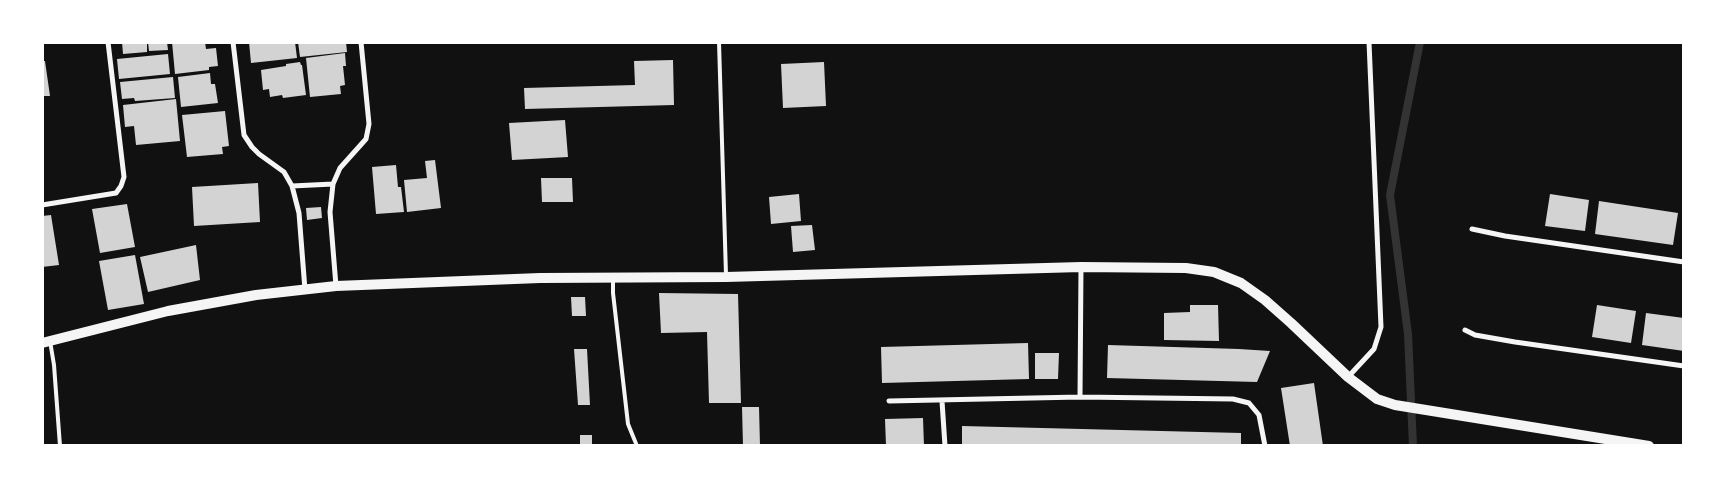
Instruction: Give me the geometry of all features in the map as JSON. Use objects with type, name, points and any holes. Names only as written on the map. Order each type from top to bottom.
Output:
[{"type":"main road","points":[[46,342],[168,311],[256,295],[336,286],[540,278],[726,277],[1081,267],[1186,268],[1214,272],[1241,283],[1265,300],[1348,376],[1378,399],[1395,405],[1649,446]]},
{"type":"street","points":[[42,205],[116,193],[121,186],[124,177],[108,42]]},
{"type":"street","points":[[232,42],[244,135],[259,154],[284,172],[292,186],[299,213],[305,290]]},
{"type":"street","points":[[336,286],[330,212],[332,184],[340,168],[360,147],[368,131],[370,116],[361,42]]},
{"type":"street","points":[[1348,376],[1374,349],[1380,327],[1370,42]]},
{"type":"street","points":[[292,186],[332,184]]},
{"type":"street","points":[[1472,229],[1505,236],[1684,262]]},
{"type":"street","points":[[1080,397],[1081,267]]},
{"type":"street","points":[[1465,330],[1475,335],[1515,342],[1684,366]]},
{"type":"street","points":[[889,401],[1080,397],[1233,398],[1249,403],[1259,415],[1265,446]]},
{"type":"street","points":[[942,401],[945,446]]},
{"type":"lane","points":[[719,42],[726,277]]},
{"type":"lane","points":[[613,278],[612,293],[628,424],[638,446]]},
{"type":"lane","points":[[46,342],[54,365],[60,446]]},
{"type":"building","points":[[122,42],[147,42],[147,52],[123,54]]},
{"type":"building","points":[[148,42],[167,42],[168,50],[149,51]]},
{"type":"building","points":[[172,42],[205,42],[206,49],[216,48],[218,66],[209,67],[209,70],[175,74]]},
{"type":"building","points":[[249,42],[295,42],[297,58],[251,63]]},
{"type":"building","points":[[298,42],[346,42],[347,52],[300,57]]},
{"type":"building","points":[[345,53],[346,66],[343,66],[345,85],[340,86],[341,94],[310,97],[306,58]]},
{"type":"building","points":[[168,54],[170,74],[119,79],[117,59]]},
{"type":"building","points":[[673,60],[674,105],[525,109],[524,88],[635,85],[634,61]]},
{"type":"building","points":[[42,61],[45,61],[50,96],[42,96]]},
{"type":"building","points":[[300,62],[306,95],[283,98],[282,95],[270,97],[269,89],[263,90],[261,70]]},
{"type":"building","points":[[824,62],[826,106],[783,108],[781,64]]},
{"type":"building","points":[[210,73],[211,84],[215,84],[218,103],[181,107],[178,77]]},
{"type":"building","points":[[173,77],[175,98],[135,101],[134,98],[122,99],[120,82]]},
{"type":"building","points":[[176,99],[180,141],[136,145],[134,126],[125,127],[123,105]]},
{"type":"building","points":[[225,111],[229,146],[222,147],[223,154],[187,157],[182,115]]},
{"type":"building","points":[[565,120],[568,157],[512,160],[509,123]]},
{"type":"building","points":[[435,160],[441,208],[407,212],[404,180],[427,178],[425,161]]},
{"type":"building","points":[[396,165],[398,187],[401,187],[404,212],[376,214],[372,167]]},
{"type":"building","points":[[541,178],[572,178],[573,202],[542,202]]},
{"type":"building","points":[[258,183],[260,222],[194,226],[192,187]]},
{"type":"building","points":[[799,194],[801,221],[771,224],[769,197]]},
{"type":"building","points":[[1550,194],[1589,200],[1585,231],[1545,226]]},
{"type":"building","points":[[1599,201],[1678,213],[1673,245],[1595,234]]},
{"type":"building","points":[[127,204],[135,247],[100,253],[92,209]]},
{"type":"building","points":[[321,207],[322,218],[307,220],[306,208]]},
{"type":"building","points":[[51,215],[59,265],[42,267],[42,216]]},
{"type":"building","points":[[812,225],[815,250],[793,252],[791,226]]},
{"type":"building","points":[[196,245],[200,280],[148,292],[140,257]]},
{"type":"building","points":[[135,255],[144,304],[108,310],[99,261]]},
{"type":"building","points":[[659,293],[738,294],[741,403],[709,403],[707,332],[661,333]]},
{"type":"building","points":[[571,297],[585,297],[586,316],[572,316]]},
{"type":"building","points":[[1190,305],[1218,305],[1219,341],[1164,340],[1164,313],[1190,312]]},
{"type":"building","points":[[1597,305],[1636,311],[1631,343],[1592,337]]},
{"type":"building","points":[[1646,313],[1684,318],[1684,351],[1642,345]]},
{"type":"building","points":[[1028,343],[1029,379],[882,383],[881,347]]},
{"type":"building","points":[[1108,345],[1270,351],[1257,382],[1107,378]]},
{"type":"building","points":[[574,349],[587,349],[590,405],[578,405]]},
{"type":"building","points":[[1035,353],[1059,353],[1058,379],[1035,379]]},
{"type":"building","points":[[1314,383],[1323,446],[1290,446],[1281,388]]},
{"type":"building","points":[[742,407],[759,407],[760,446],[743,446]]},
{"type":"building","points":[[923,418],[924,446],[886,446],[885,419]]},
{"type":"building","points":[[962,426],[1241,433],[1241,446],[962,446]]},
{"type":"building","points":[[580,435],[592,435],[592,446],[580,446]]},
{"type":"waterway","points":[[1413,446],[1408,334],[1390,195],[1420,42]]}]
